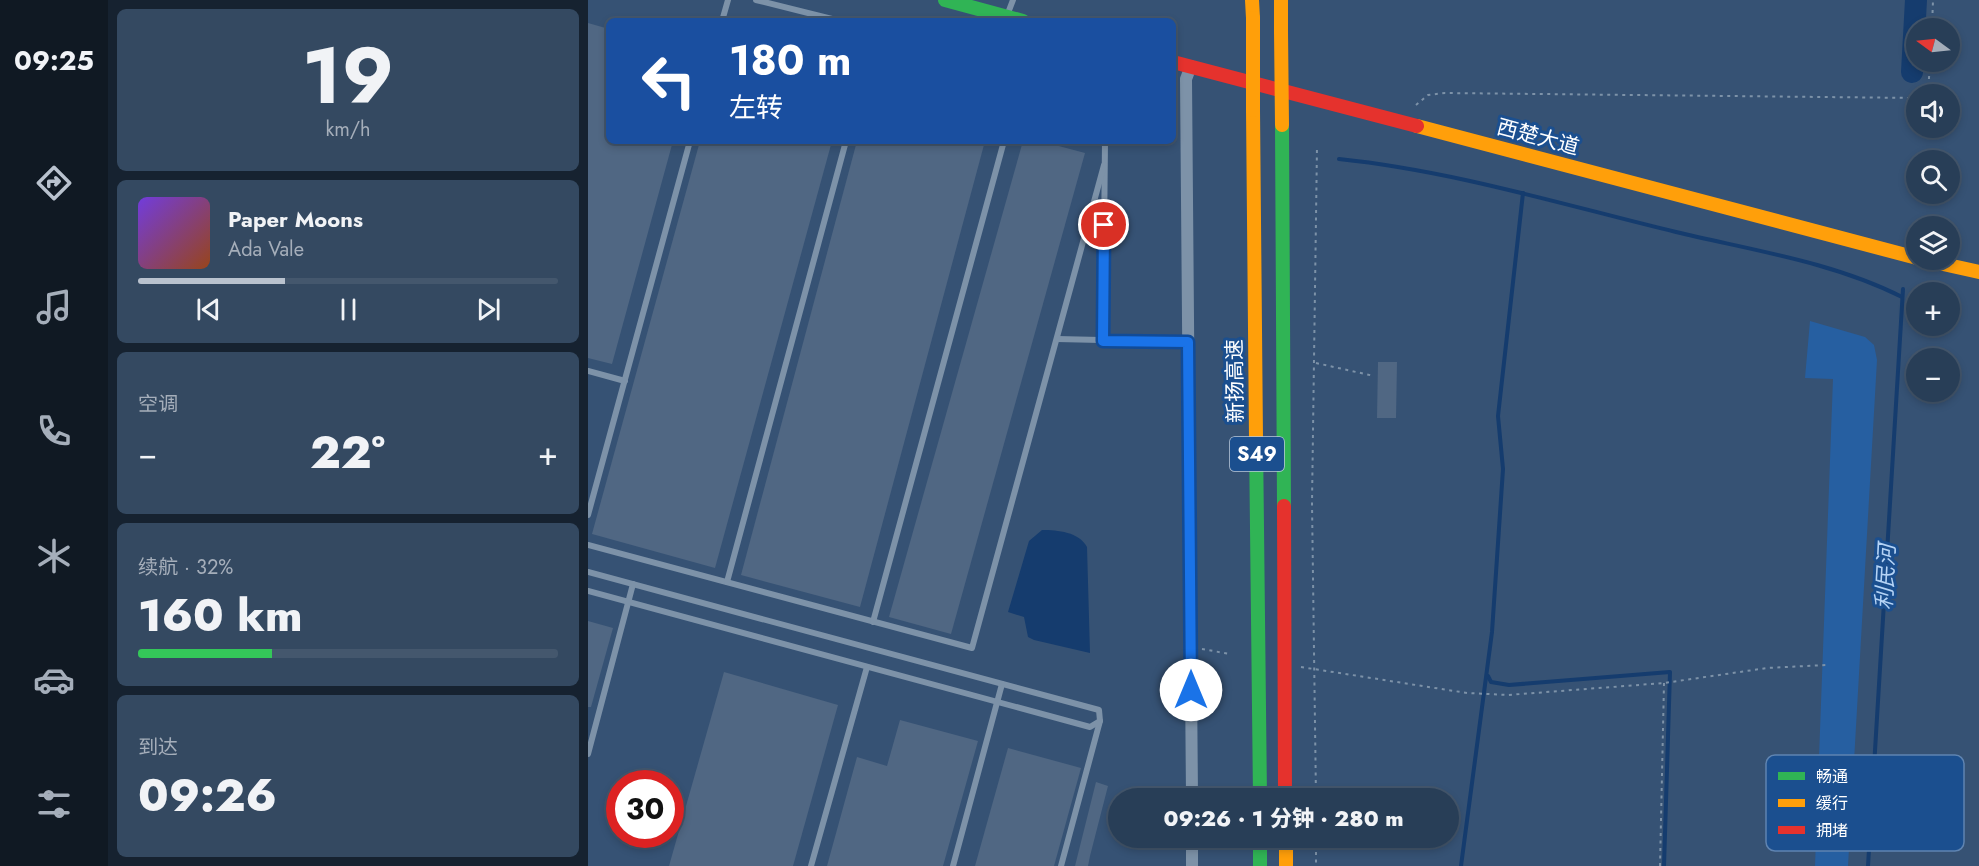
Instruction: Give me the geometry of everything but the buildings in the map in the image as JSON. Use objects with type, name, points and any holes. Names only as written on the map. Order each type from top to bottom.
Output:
[{"type":"main road","points":[[945,0],[1011,18]]},
{"type":"main road","name":"新扬高速","points":[[1252,0],[1260,788]]},
{"type":"main road","name":"S49","points":[[1281,0],[1285,788]]},
{"type":"main road","name":"西楚大道","points":[[1176,63],[1906,254]]},
{"type":"main road","points":[[1960,259],[1979,261]]},
{"type":"main road","points":[[1960,268],[1979,272]]},
{"type":"main road","points":[[1260,848],[1260,866]]},
{"type":"main road","points":[[1286,848],[1286,866]]},
{"type":"street","points":[[1191,66],[1186,80],[1192,788]]},
{"type":"street","points":[[1893,252],[1979,280]]},
{"type":"street","points":[[1192,848],[1192,866]]},
{"type":"lane","points":[[723,18],[728,0]]},
{"type":"lane","points":[[756,0],[828,18]]},
{"type":"lane","points":[[1007,17],[1013,0]]},
{"type":"lane","points":[[588,515],[689,144]]},
{"type":"lane","points":[[727,582],[845,144]]},
{"type":"lane","points":[[873,622],[1003,144]]},
{"type":"lane","points":[[1103,341],[1104,144]]},
{"type":"lane","points":[[588,544],[972,648],[1104,165]]},
{"type":"lane","points":[[1057,339],[1188,342]]},
{"type":"lane","points":[[588,371],[625,381]]},
{"type":"lane","points":[[588,572],[1099,710],[1100,721],[1061,866]]},
{"type":"lane","points":[[588,754],[633,584]]},
{"type":"lane","points":[[588,591],[1090,727],[1100,721]]},
{"type":"lane","points":[[811,866],[867,667]]},
{"type":"lane","points":[[953,866],[1002,684]]},
{"type":"path","points":[[1932,18],[1933,0]]},
{"type":"path","points":[[1416,105],[1428,94],[1445,93],[1906,98]]},
{"type":"path","points":[[1316,788],[1312,503],[1316,363],[1317,146]]},
{"type":"path","points":[[1316,363],[1374,376]]},
{"type":"path","points":[[1191,646],[1230,654]]},
{"type":"path","points":[[1298,666],[1467,693],[1508,695],[1664,683],[1767,668],[1827,665]]},
{"type":"path","points":[[1660,866],[1664,683]]},
{"type":"path","points":[[1316,848],[1316,866]]},
{"type":"shaded area","points":[[1810,321],[1865,337],[1874,345],[1877,360],[1854,755],[1819,755],[1833,379],[1805,378]]},
{"type":"shaded area","points":[[1042,530],[1061,531],[1073,535],[1087,547],[1090,653],[1028,637],[1024,617],[1008,612],[1029,541]]},
{"type":"shaded area","points":[[1816,851],[1849,851],[1848,866],[1815,866]]},
{"type":"waterway","name":"利民河","points":[[1915,18],[1916,0]]},
{"type":"waterway","points":[[1339,159],[1382,164],[1467,180],[1791,258],[1848,275],[1902,297]]},
{"type":"waterway","points":[[1461,866],[1492,632],[1503,469],[1498,416],[1523,193]]},
{"type":"waterway","name":"利民河","points":[[1875,755],[1903,289]]},
{"type":"waterway","points":[[1488,676],[1491,682],[1509,685],[1670,672],[1664,866]]},
{"type":"waterway","name":"利民河","points":[[1868,866],[1869,851]]},
{"type":"traffic: fast","points":[[945,0],[1012,18]]},
{"type":"traffic: fast","points":[[1282,125],[1284,506]]},
{"type":"traffic: fast","points":[[1256,438],[1260,788]]},
{"type":"traffic: fast","points":[[1260,848],[1260,866]]},
{"type":"traffic: slow","points":[[1252,0],[1253,18]]},
{"type":"traffic: slow","points":[[1281,0],[1281,31]]},
{"type":"traffic: slow","points":[[1253,18],[1253,110]]},
{"type":"traffic: slow","points":[[1281,31],[1282,125]]},
{"type":"traffic: slow","points":[[1253,110],[1256,438]]},
{"type":"traffic: slow","points":[[1417,126],[1906,255]]},
{"type":"traffic: slow","points":[[1960,268],[1979,272]]},
{"type":"traffic: slow","points":[[1286,848],[1286,866]]},
{"type":"traffic: jam","points":[[1176,63],[1417,126]]},
{"type":"traffic: jam","points":[[1284,506],[1285,788]]},
{"type":"route","points":[[1104,225],[1103,341],[1188,342],[1191,690]]}]
